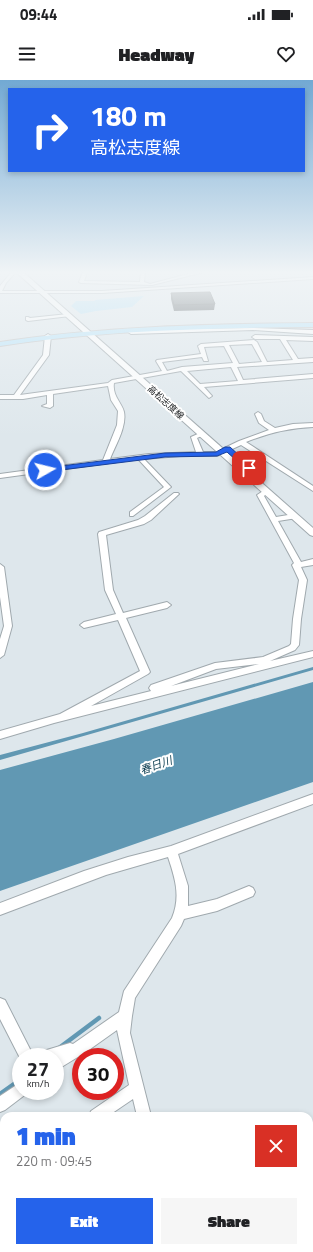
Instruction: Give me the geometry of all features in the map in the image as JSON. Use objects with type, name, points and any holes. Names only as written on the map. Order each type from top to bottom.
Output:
[{"type":"main road","name":"高松志度線","points":[[84,327],[89,330]]},
{"type":"main road","name":"高松志度線","points":[[85,327],[224,450],[313,524]]},
{"type":"main road","points":[[0,340],[89,330],[182,327]]},
{"type":"main road","points":[[0,344],[89,330]]},
{"type":"main road","name":"高松志度線","points":[[142,377],[202,434],[224,450],[266,491],[313,533]]},
{"type":"street","points":[[108,333],[243,327]]},
{"type":"street","points":[[258,327],[254,339],[265,363]]},
{"type":"street","points":[[264,327],[313,332]]},
{"type":"street","points":[[16,397],[46,355],[48,336]]},
{"type":"street","points":[[282,338],[297,367]]},
{"type":"street","points":[[210,366],[201,346],[226,344],[254,339],[313,339]]},
{"type":"street","points":[[226,344],[241,382]]},
{"type":"street","points":[[165,372],[160,361],[204,355]]},
{"type":"street","points":[[199,386],[241,382],[297,367],[313,360]]},
{"type":"street","points":[[0,397],[16,397],[50,393],[110,384],[112,382],[182,369],[210,366],[265,363],[297,367],[313,376]]},
{"type":"street","points":[[182,369],[209,396]]},
{"type":"street","points":[[106,461],[120,425],[121,411],[114,400],[110,384]]},
{"type":"street","points":[[45,406],[50,406],[50,393]]},
{"type":"street","points":[[258,414],[261,422],[274,430]]},
{"type":"street","points":[[0,476],[139,457],[217,454],[242,442],[274,430],[288,426],[313,425]]},
{"type":"street","points":[[200,454],[194,437],[202,434]]},
{"type":"street","points":[[242,442],[254,452],[313,489]]},
{"type":"street","points":[[133,514],[168,488],[139,457]]},
{"type":"street","points":[[266,491],[260,494],[298,564],[296,565],[303,580],[295,645],[266,663]]},
{"type":"street","points":[[62,717],[145,672],[109,590],[102,534],[141,522],[148,518],[176,494]]},
{"type":"street","points":[[274,520],[294,516]]},
{"type":"street","points":[[298,564],[313,562]]},
{"type":"street","points":[[0,566],[8,626],[0,655]]},
{"type":"street","points":[[84,625],[167,605]]},
{"type":"street","points":[[0,735],[266,663],[313,654]]},
{"type":"street","points":[[0,909],[70,883],[154,855],[171,851],[313,799]]},
{"type":"street","points":[[298,805],[313,804]]},
{"type":"street","points":[[143,1112],[123,1033],[129,996],[181,914],[184,900],[180,879],[171,851]]},
{"type":"street","points":[[181,914],[217,905],[249,892]]},
{"type":"street","points":[[0,1005],[22,1048]]},
{"type":"street","points":[[64,1058],[125,1016]]},
{"type":"street","points":[[64,1052],[82,1047]]},
{"type":"street","points":[[102,1112],[137,1088]]},
{"type":"street","points":[[0,1105],[12,1096]]},
{"type":"water","points":[[313,667],[313,670],[0,760],[0,755],[83,733]]},
{"type":"water","name":"春日川","points":[[313,682],[313,782],[0,891],[0,770]]},
{"type":"waterway","points":[[59,1048],[99,1018]]},
{"type":"waterway","points":[[0,1094],[12,1085]]},
{"type":"route","points":[[45,470],[118,459],[180,454],[217,454],[227,449],[249,468]]}]
